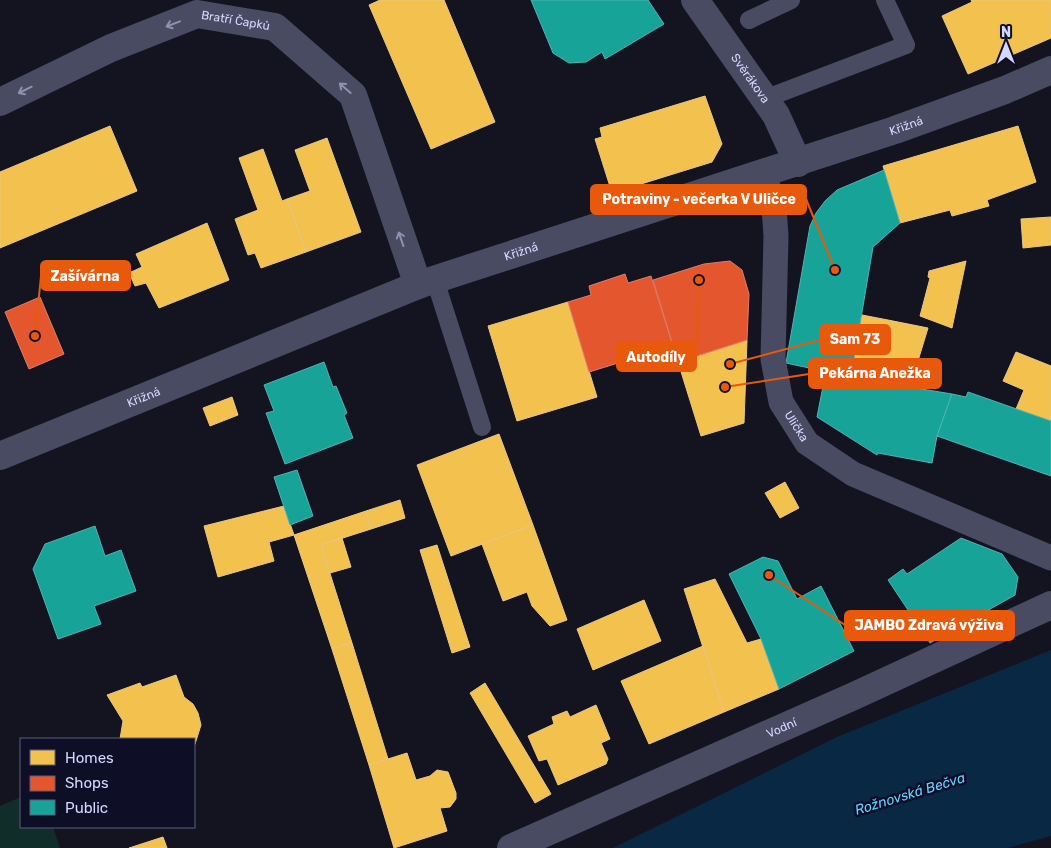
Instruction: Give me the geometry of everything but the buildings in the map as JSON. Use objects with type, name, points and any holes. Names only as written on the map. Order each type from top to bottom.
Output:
[{"type":"street","name":"Svěrákova","points":[[695,0],[764,98],[784,130],[798,163]]},
{"type":"street","name":"Bratří Čapků","points":[[0,102],[110,48],[197,14],[275,27],[353,95],[427,282]]},
{"type":"street","name":"Křižná","points":[[0,456],[427,282],[798,163],[955,109],[1051,70]]},
{"type":"street","name":"Ulička","points":[[764,173],[772,198],[776,236],[773,359],[781,402],[807,442],[853,474],[1051,558]]},
{"type":"street","name":"Vodní","points":[[511,848],[854,696],[1051,605]]},
{"type":"lane","points":[[749,20],[791,0]]},
{"type":"lane","points":[[764,98],[906,45],[885,0]]},
{"type":"lane","points":[[427,282],[482,427]]},
{"type":"green space","points":[[20,797],[20,828],[53,828],[60,848],[0,848],[0,806]]},
{"type":"water","name":"Rožnovská Bečva","points":[[1051,650],[1051,836],[1007,848],[613,848],[837,737]]},
{"type":"place","name":"Potraviny - večerka V Uličce","points":[[835,270]]},
{"type":"place","name":"Autodíly","points":[[699,280]]},
{"type":"place","name":"Zašívárna","points":[[35,336]]},
{"type":"place","name":"Sam 73","points":[[730,364]]},
{"type":"place","name":"Pekárna Anežka","points":[[725,387]]},
{"type":"place","name":"JAMBO Zdravá výživa","points":[[769,575]]}]
